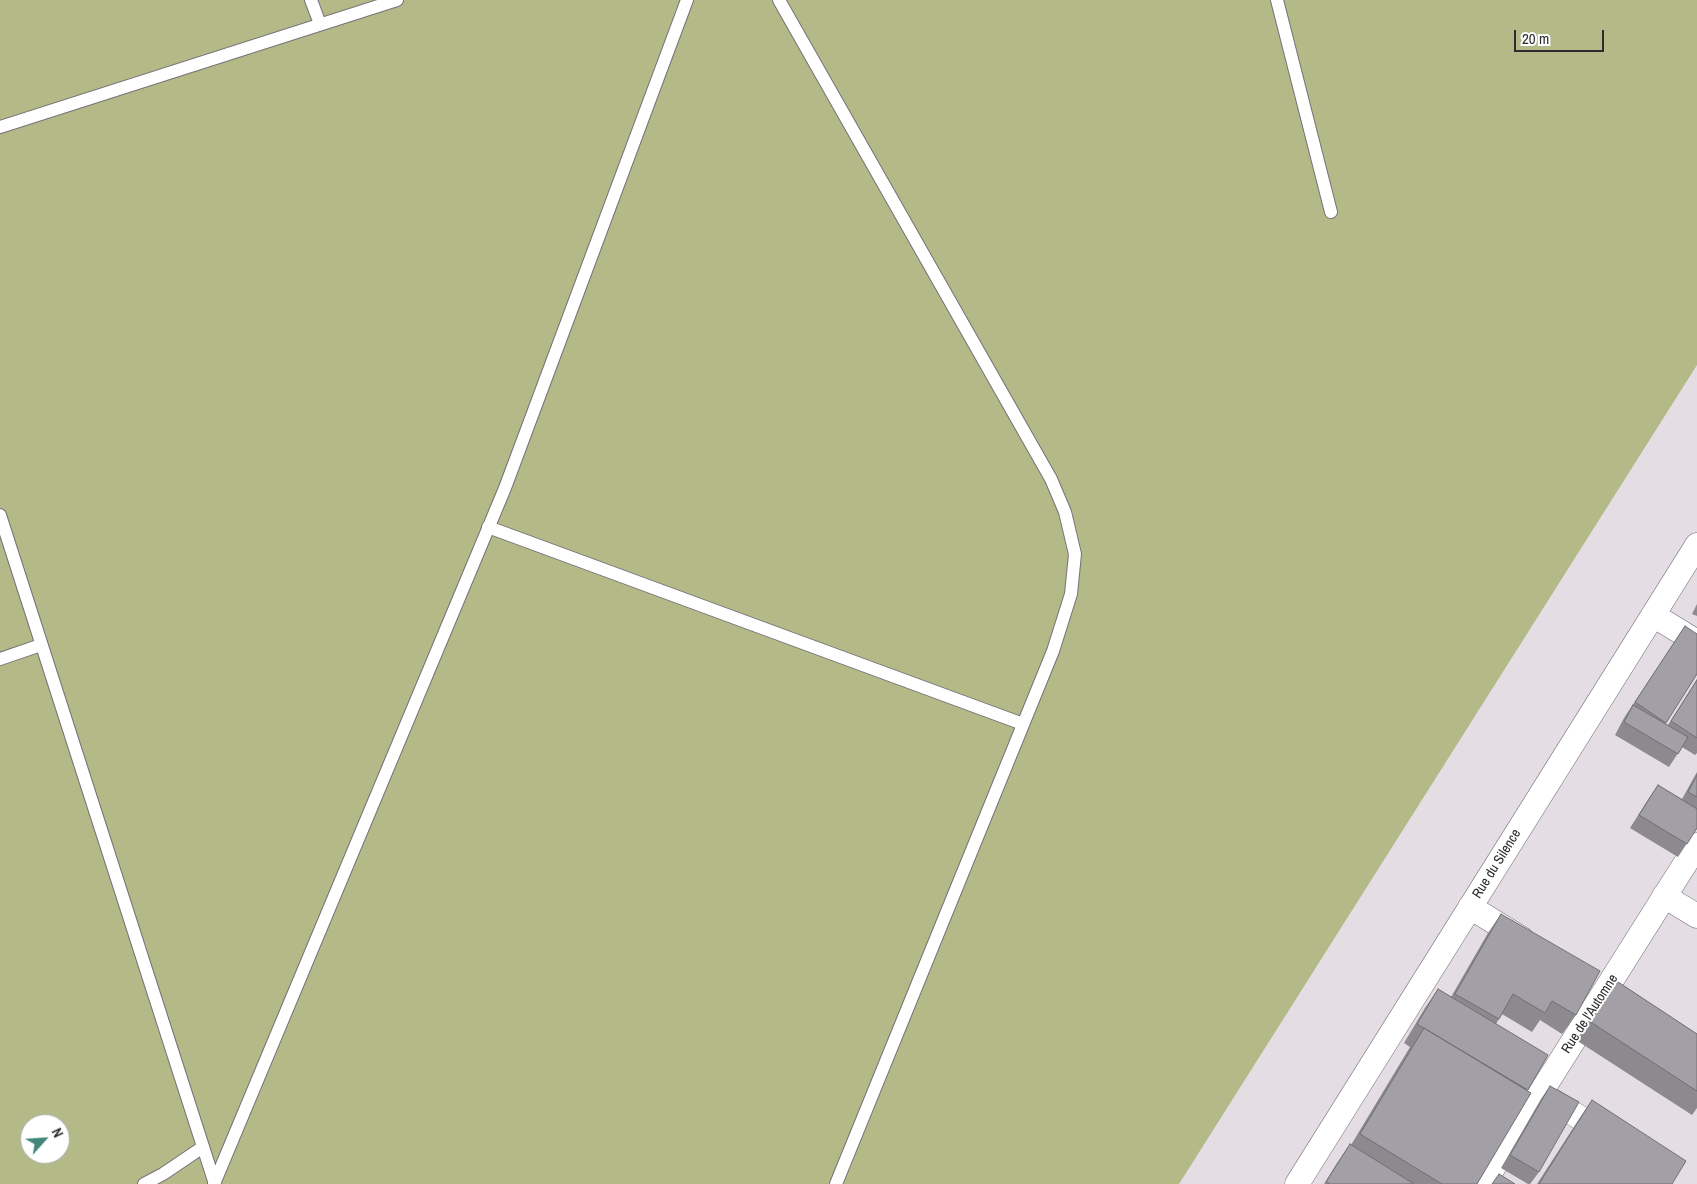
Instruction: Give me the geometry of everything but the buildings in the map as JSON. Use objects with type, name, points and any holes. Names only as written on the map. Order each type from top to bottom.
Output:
[{"type":"street","name":"Rue du Silence","points":[[1297,1184],[1697,545]]},
{"type":"street","points":[[1653,615],[1697,642]]},
{"type":"street","name":"Rue de l'Automne","points":[[1483,1184],[1697,845]]},
{"type":"street","points":[[1664,896],[1697,916]]},
{"type":"street","points":[[1470,907],[1538,948]]},
{"type":"street","points":[[1539,1093],[1628,1147]]},
{"type":"lane","points":[[311,0],[320,24]]},
{"type":"lane","points":[[0,127],[397,0]]},
{"type":"lane","points":[[214,1184],[508,478],[687,0]]},
{"type":"lane","points":[[779,0],[1051,479],[1066,512],[1075,554],[1071,594],[1053,651],[836,1184]]},
{"type":"lane","points":[[1277,0],[1331,212]]},
{"type":"lane","points":[[0,514],[214,1184]]},
{"type":"lane","points":[[488,527],[1023,724]]},
{"type":"lane","points":[[0,659],[41,645]]},
{"type":"lane","points":[[144,1184],[163,1174],[203,1146]]},
{"type":"green space","points":[[0,0],[1697,0],[1697,365],[1179,1184],[0,1184]]}]
